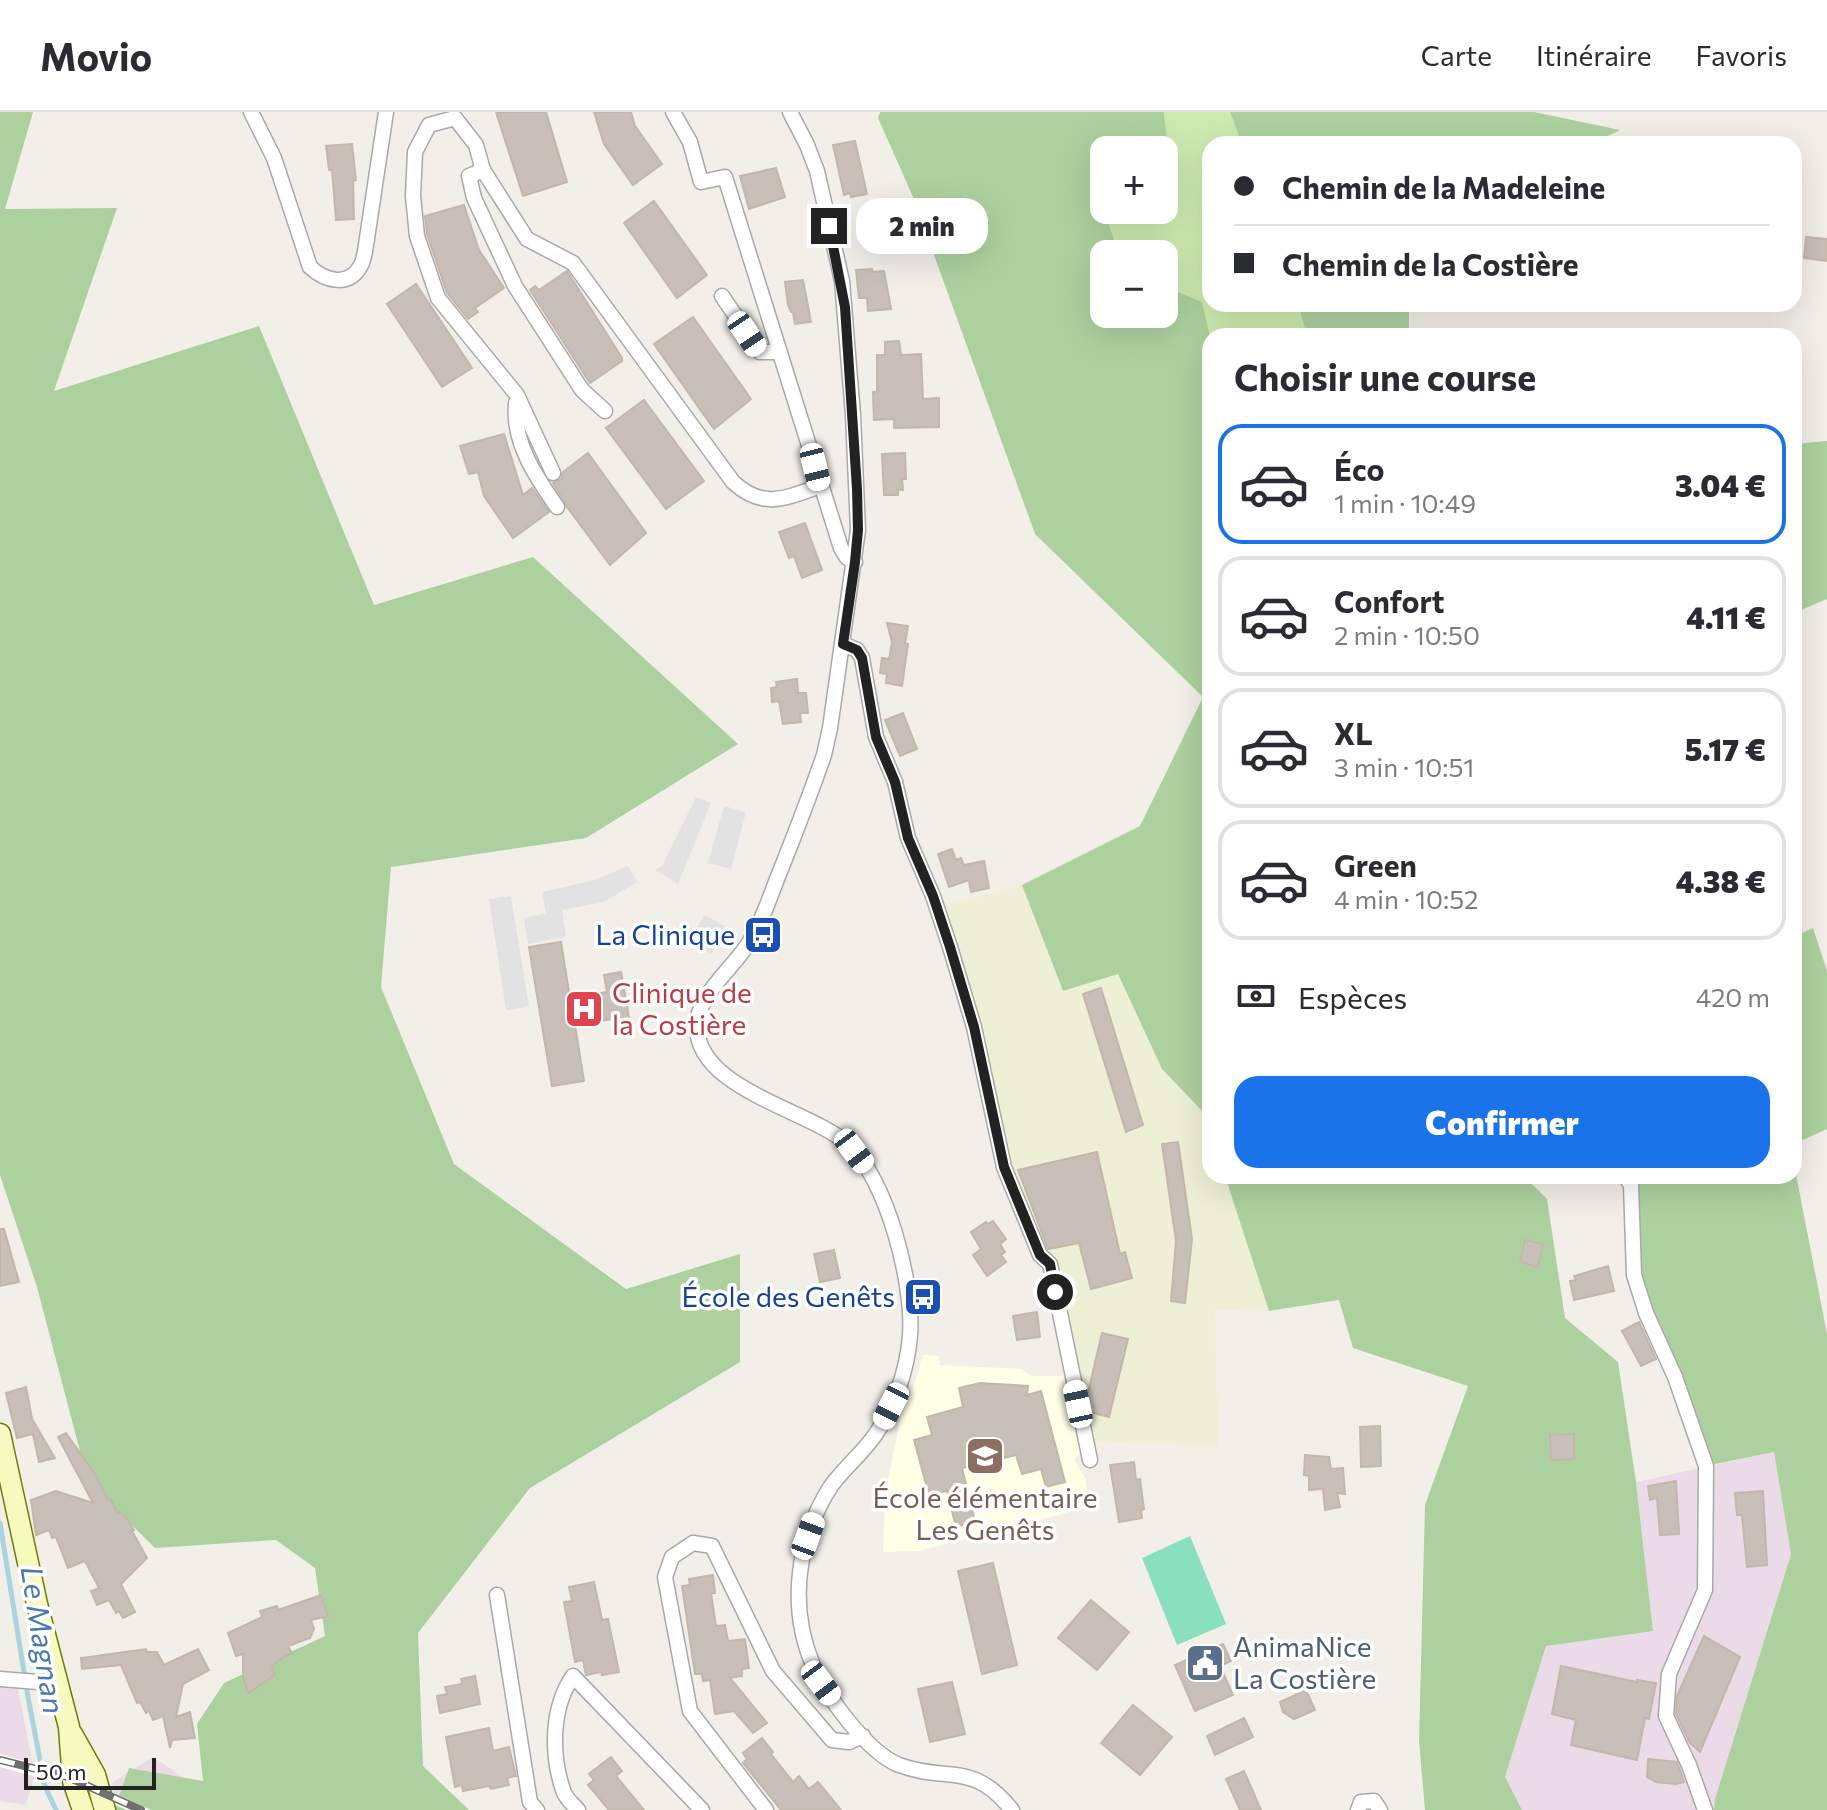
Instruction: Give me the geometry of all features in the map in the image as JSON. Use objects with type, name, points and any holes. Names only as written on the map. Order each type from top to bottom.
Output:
[{"type":"street","points":[[251,112],[274,158],[310,267],[331,281],[343,280],[361,266],[386,112]]},
{"type":"street","points":[[673,112],[690,142],[701,182],[725,177],[777,352],[811,448],[820,486],[843,553],[855,562]]},
{"type":"street","points":[[790,112],[817,171],[842,281],[857,489],[855,562],[827,742],[805,808],[762,918],[740,956],[711,991],[701,1009],[697,1027],[706,1058],[733,1082],[816,1123],[854,1151],[880,1196],[908,1279],[910,1340],[897,1392],[874,1436],[824,1498],[808,1536],[799,1577],[800,1618],[813,1665],[821,1683],[879,1752],[898,1764],[976,1779],[995,1791],[1012,1810]]},
{"type":"street","points":[[553,473],[517,395],[438,298],[417,236],[413,196],[415,152],[429,125],[455,118],[476,145],[483,170],[527,239],[573,263],[733,482],[745,493],[773,500],[820,486]]},
{"type":"street","points":[[483,170],[469,176],[474,198],[515,286],[582,390],[605,411]]},
{"type":"street","points":[[722,296],[760,352],[777,352]]},
{"type":"street","points":[[517,395],[515,413],[520,443],[535,476],[557,507]]},
{"type":"street","points":[[843,644],[857,650],[862,658],[876,737],[895,782],[908,838],[933,896],[974,1027],[1004,1167],[1040,1255],[1050,1264],[1090,1460]]},
{"type":"street","points":[[1630,1184],[1634,1275],[1706,1466],[1705,1590],[1669,1674],[1666,1716],[1689,1765],[1705,1810]]},
{"type":"street","points":[[0,1434],[37,1604],[47,1681],[95,1775],[105,1810]]},
{"type":"street","points":[[766,1810],[690,1711],[665,1577],[672,1557],[693,1543],[712,1546],[773,1671],[832,1740],[849,1742],[863,1736]]},
{"type":"street","points":[[497,1595],[530,1802],[537,1810]]},
{"type":"street","points":[[578,1810],[563,1793],[554,1737],[562,1692],[573,1676],[702,1810]]},
{"type":"street","points":[[5,1679],[47,1681]]},
{"type":"street","points":[[69,1727],[73,1781],[83,1810]]},
{"type":"street","points":[[1358,1810],[1361,1802],[1367,1800],[1374,1801],[1380,1810]]},
{"type":"shaded area","points":[[696,797],[711,803],[678,884],[655,870],[662,866]]},
{"type":"shaded area","points":[[724,806],[746,812],[731,869],[708,863]]},
{"type":"shaded area","points":[[628,866],[637,882],[604,902],[562,910],[566,937],[528,944],[524,918],[546,913],[542,892],[595,880]]},
{"type":"shaded area","points":[[1022,885],[1062,991],[1118,974],[1162,1069],[1202,1111],[1202,1184],[1228,1184],[1269,1311],[1215,1310],[1218,1446],[1094,1441],[1054,1261],[1045,1254],[1009,1165],[941,906]]},
{"type":"shaded area","points":[[511,896],[529,1007],[506,1010],[489,899]]},
{"type":"shaded area","points":[[704,915],[725,926],[711,954],[689,942]]},
{"type":"shaded area","name":"École élémentaire Les Genêts","points":[[923,1355],[939,1356],[940,1365],[1021,1369],[1031,1376],[1070,1376],[1081,1452],[1074,1460],[1086,1479],[1089,1507],[919,1551],[883,1552],[885,1496],[901,1415]]},
{"type":"shaded area","points":[[1774,1452],[1791,1554],[1714,1810],[1522,1810],[1505,1778],[1546,1646],[1653,1630],[1636,1482]]},
{"type":"shaded area","points":[[0,1688],[18,1689],[32,1761],[115,1791],[112,1783],[153,1757],[190,1782],[120,1806],[35,1775],[26,1805],[0,1801]]},
{"type":"green space","points":[[0,112],[33,112],[5,209],[117,208],[54,391],[259,326],[374,605],[533,557],[738,744],[586,838],[391,867],[381,987],[454,1164],[626,1289],[740,1254],[740,1362],[530,1488],[418,1633],[423,1766],[469,1810],[114,1810],[129,1768],[203,1781],[197,1724],[224,1683],[325,1636],[315,1568],[276,1540],[155,1548],[88,1482],[37,1287],[0,1175]]},
{"type":"green space","points":[[880,112],[1164,112],[1167,136],[1090,136],[1090,224],[1108,224],[1114,240],[1090,240],[1090,328],[1178,328],[1178,292],[1202,302],[1208,328],[1202,328],[1202,696],[1035,534],[913,197],[878,118]]},
{"type":"green space","points":[[1164,112],[1230,112],[1239,136],[1202,136],[1202,302],[1178,292],[1178,240],[1114,240],[1108,224],[1178,224],[1178,136],[1167,136]]},
{"type":"green space","points":[[1230,112],[1534,112],[1620,130],[1608,136],[1239,136]]},
{"type":"green space","points":[[1204,312],[1300,312],[1305,328],[1208,328]]},
{"type":"green space","points":[[1300,312],[1409,312],[1409,328],[1305,328]]},
{"type":"green space","points":[[1827,441],[1827,599],[1802,610],[1802,443]]},
{"type":"green space","points":[[1202,699],[1202,1111],[1162,1069],[1118,974],[1063,991],[1022,885],[1140,826]]},
{"type":"green space","points":[[1813,928],[1827,971],[1827,1129],[1802,1140],[1802,933]]},
{"type":"green space","points":[[1228,1184],[1532,1184],[1547,1199],[1565,1318],[1618,1362],[1653,1631],[1546,1646],[1505,1777],[1522,1810],[1425,1810],[1419,1741],[1425,1505],[1468,1386],[1353,1348],[1339,1300],[1269,1311]]},
{"type":"green space","points":[[1626,1184],[1798,1184],[1827,1334],[1827,1810],[1714,1810],[1791,1554],[1774,1452],[1706,1466],[1646,1313]]},
{"type":"green space","points":[[1190,1536],[1226,1624],[1177,1645],[1142,1558]]},
{"type":"pier","points":[[0,1754],[74,1775],[151,1810],[127,1810],[67,1785],[0,1767]]},
{"type":"building","points":[[496,112],[546,112],[567,182],[523,196]]},
{"type":"building","points":[[594,112],[631,112],[635,126],[662,164],[633,185],[604,144]]},
{"type":"building","points":[[855,141],[867,194],[851,197],[850,193],[844,195],[833,145]]},
{"type":"building","points":[[352,144],[356,180],[353,181],[354,219],[336,220],[332,170],[329,170],[326,146]]},
{"type":"building","points":[[776,168],[785,197],[749,209],[740,176]]},
{"type":"building","points":[[654,201],[707,275],[677,298],[624,223]]},
{"type":"building","points":[[464,205],[479,250],[504,288],[475,308],[478,312],[468,319],[447,293],[427,234],[425,216]]},
{"type":"building","points":[[1806,237],[1827,239],[1827,261],[1804,258]]},
{"type":"building","points":[[872,269],[873,272],[884,271],[891,309],[868,311],[867,298],[859,298],[856,270]]},
{"type":"building","points":[[567,271],[622,358],[590,383],[530,290],[535,286],[539,290]]},
{"type":"building","points":[[803,280],[811,322],[795,324],[788,305],[785,282]]},
{"type":"building","points":[[416,284],[472,368],[442,387],[387,304]]},
{"type":"building","points":[[693,317],[751,399],[714,429],[654,344]]},
{"type":"building","points":[[899,341],[901,355],[921,354],[923,399],[939,398],[939,427],[894,428],[894,419],[874,420],[877,355],[885,355],[885,342]]},
{"type":"building","points":[[644,400],[704,481],[666,509],[606,428]]},
{"type":"building","points":[[504,434],[523,495],[532,488],[549,512],[513,538],[484,496],[478,472],[469,474],[460,446]]},
{"type":"building","points":[[588,453],[646,533],[610,565],[553,483]]},
{"type":"building","points":[[905,453],[906,479],[902,479],[903,490],[898,490],[898,495],[884,495],[882,454]]},
{"type":"building","points":[[805,523],[822,570],[802,578],[794,556],[789,558],[779,532]]},
{"type":"building","points":[[887,623],[908,626],[902,686],[886,683],[887,674],[880,673],[882,658],[889,659],[892,642]]},
{"type":"building","points":[[797,679],[798,693],[806,693],[808,713],[800,713],[801,722],[783,724],[779,701],[772,702],[771,688],[777,687],[776,682]]},
{"type":"building","points":[[903,713],[917,749],[900,756],[885,720]]},
{"type":"building","points":[[952,849],[956,860],[961,858],[964,865],[984,861],[989,888],[971,892],[969,880],[949,887],[938,854]]},
{"type":"building","name":"Clinique de la Costière","points":[[561,942],[570,998],[607,992],[604,975],[621,972],[632,1034],[615,1037],[612,1019],[575,1025],[584,1081],[552,1086],[529,947]]},
{"type":"building","points":[[1101,988],[1143,1125],[1126,1132],[1083,994]]},
{"type":"building","points":[[1178,1142],[1192,1239],[1185,1303],[1171,1301],[1176,1241],[1162,1144]]},
{"type":"building","points":[[1097,1152],[1120,1254],[1125,1252],[1132,1278],[1091,1289],[1079,1243],[1048,1249],[1018,1170]]},
{"type":"building","points":[[993,1221],[1006,1239],[1000,1244],[1005,1252],[1001,1255],[1006,1262],[987,1276],[973,1255],[981,1249],[971,1232]]},
{"type":"building","points":[[0,1229],[4,1229],[19,1282],[0,1286]]},
{"type":"building","points":[[1525,1240],[1543,1244],[1538,1267],[1520,1262]]},
{"type":"building","points":[[834,1250],[840,1278],[820,1282],[814,1254]]},
{"type":"building","points":[[1608,1266],[1614,1291],[1574,1300],[1570,1281],[1576,1280],[1574,1276]]},
{"type":"building","points":[[1037,1312],[1040,1337],[1017,1340],[1013,1316]]},
{"type":"building","points":[[1639,1322],[1656,1359],[1641,1366],[1622,1331]]},
{"type":"building","points":[[1102,1333],[1128,1339],[1109,1417],[1090,1412],[1087,1397]]},
{"type":"building","points":[[980,1383],[1028,1386],[1027,1395],[1041,1391],[1065,1482],[1046,1487],[1041,1469],[1022,1474],[1016,1455],[962,1468],[975,1521],[956,1527],[947,1491],[929,1495],[914,1440],[932,1435],[927,1417],[963,1407],[959,1388]]},
{"type":"building","points":[[26,1387],[32,1419],[55,1458],[39,1462],[33,1434],[17,1438],[6,1393]]},
{"type":"building","points":[[1380,1426],[1381,1466],[1361,1467],[1360,1427]]},
{"type":"building","points":[[66,1433],[95,1474],[108,1500],[111,1499],[117,1513],[119,1511],[125,1516],[147,1558],[121,1584],[135,1612],[123,1618],[119,1611],[116,1613],[109,1600],[97,1605],[91,1591],[99,1588],[85,1561],[68,1568],[56,1537],[52,1538],[49,1530],[36,1535],[31,1500],[56,1491],[93,1503],[58,1437]]},
{"type":"building","points":[[1574,1434],[1574,1459],[1551,1460],[1550,1435]]},
{"type":"building","points":[[1305,1455],[1329,1457],[1331,1469],[1343,1468],[1345,1494],[1337,1493],[1340,1507],[1325,1510],[1323,1489],[1309,1490],[1309,1476],[1304,1475]]},
{"type":"building","points":[[1134,1462],[1136,1480],[1140,1479],[1144,1509],[1141,1510],[1142,1518],[1119,1522],[1110,1465]]},
{"type":"building","points":[[1676,1481],[1679,1534],[1660,1535],[1657,1498],[1650,1500],[1648,1486]]},
{"type":"building","points":[[1763,1491],[1767,1565],[1747,1567],[1742,1515],[1737,1515],[1735,1493]]},
{"type":"building","points":[[993,1563],[1017,1665],[982,1674],[958,1571]]},
{"type":"building","points":[[713,1575],[715,1593],[711,1593],[716,1626],[725,1625],[728,1641],[745,1639],[749,1668],[742,1669],[742,1676],[730,1678],[767,1723],[753,1733],[734,1711],[715,1714],[710,1680],[703,1681],[702,1674],[695,1674],[682,1586],[690,1585],[689,1579]]},
{"type":"building","points":[[594,1582],[602,1620],[608,1619],[619,1672],[586,1675],[583,1660],[575,1662],[564,1602],[572,1601],[569,1587]]},
{"type":"building","points":[[321,1595],[328,1616],[311,1620],[314,1629],[310,1638],[288,1646],[292,1653],[278,1660],[272,1668],[275,1675],[248,1693],[243,1677],[243,1654],[236,1656],[228,1633],[262,1617],[260,1611],[277,1606],[278,1610]]},
{"type":"building","points":[[1091,1600],[1129,1632],[1097,1670],[1058,1638]]},
{"type":"building","points":[[1704,1636],[1740,1657],[1700,1752],[1690,1743],[1676,1714],[1677,1696]]},
{"type":"building","points":[[1223,1644],[1231,1661],[1220,1666],[1233,1695],[1195,1711],[1175,1665]]},
{"type":"building","points":[[146,1649],[147,1652],[157,1652],[164,1665],[198,1649],[209,1670],[183,1684],[176,1717],[190,1712],[195,1738],[172,1740],[170,1748],[163,1716],[153,1720],[149,1711],[146,1713],[140,1702],[137,1703],[121,1665],[82,1669],[81,1658]]},
{"type":"building","points":[[1561,1666],[1656,1683],[1637,1760],[1571,1745],[1576,1720],[1552,1714]]},
{"type":"building","points":[[475,1676],[480,1704],[440,1713],[437,1696],[447,1694],[445,1687],[462,1684],[461,1679]]},
{"type":"building","points":[[952,1682],[965,1734],[930,1742],[918,1689]]},
{"type":"building","points":[[1306,1690],[1315,1710],[1294,1719],[1283,1712],[1280,1702]]},
{"type":"building","points":[[1133,1705],[1172,1737],[1140,1775],[1101,1743]]},
{"type":"building","points":[[1244,1718],[1253,1737],[1215,1755],[1207,1736]]},
{"type":"building","points":[[489,1728],[493,1751],[509,1747],[516,1776],[507,1778],[509,1785],[463,1791],[462,1785],[455,1787],[446,1737]]},
{"type":"building","points":[[762,1738],[793,1782],[799,1776],[809,1789],[818,1782],[841,1810],[781,1810],[743,1763],[747,1759],[743,1753]]},
{"type":"building","points":[[611,1757],[622,1771],[616,1776],[644,1810],[609,1810],[588,1785],[594,1780],[589,1774]]},
{"type":"building","points":[[1648,1759],[1677,1762],[1684,1782],[1656,1782],[1647,1777]]},
{"type":"building","points":[[1244,1771],[1261,1810],[1240,1810],[1226,1779]]},
{"type":"waterway","name":"Le Magnan","points":[[0,1523],[45,1786],[56,1810]]},
{"type":"railway","points":[[0,1760],[68,1777],[141,1810]]},
{"type":"place","name":"La Clinique","points":[[763,935]]},
{"type":"place","name":"Clinique de la Costière","points":[[584,1009]]},
{"type":"place","name":"École des Genêts","points":[[923,1297]]},
{"type":"place","name":"École élémentaire Les Genêts","points":[[985,1456]]},
{"type":"place","name":"AnimaNice La Costière","points":[[1205,1663]]},
{"type":"route","points":[[829,226],[845,307],[857,489],[858,530],[843,644],[857,650],[862,658],[876,737],[895,782],[908,838],[933,896],[974,1027],[1004,1167],[1040,1255],[1050,1264],[1055,1292]]}]
